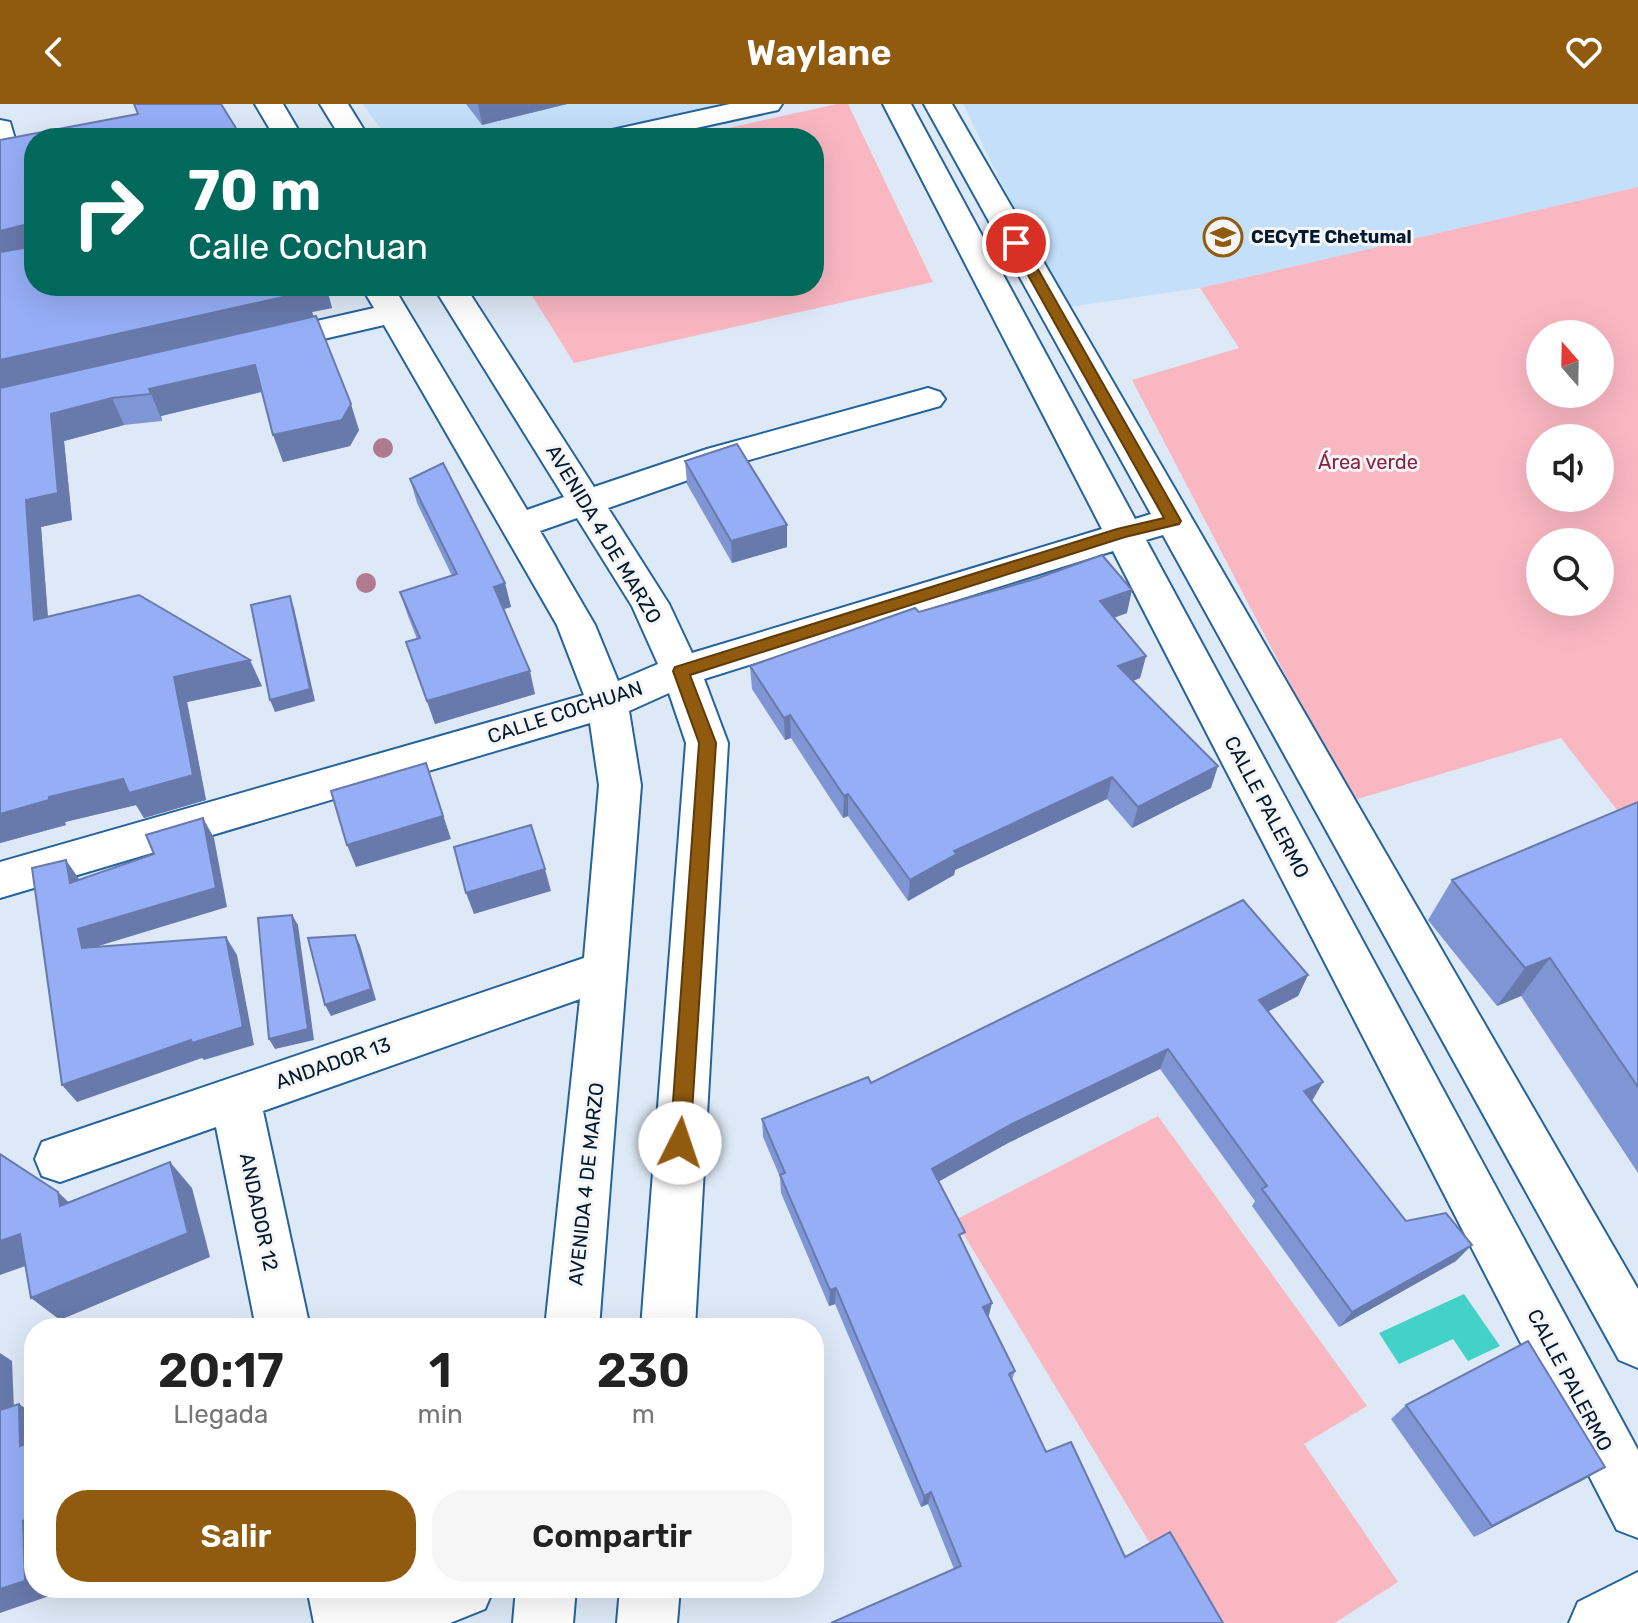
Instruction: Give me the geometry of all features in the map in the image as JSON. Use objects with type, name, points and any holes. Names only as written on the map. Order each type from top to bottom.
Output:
[{"type":"street","points":[[269,104],[283,128]]},
{"type":"street","points":[[334,104],[349,128]]},
{"type":"street","points":[[659,128],[768,104]]},
{"type":"street","name":"CALLE PALERMO","points":[[897,104],[1638,1509]]},
{"type":"street","points":[[938,104],[1638,1341]]},
{"type":"street","name":"AVENIDA 4 DE MARZO","points":[[455,296],[650,604],[681,671],[707,743],[669,1318]]},
{"type":"street","points":[[226,352],[384,300]]},
{"type":"street","name":"AVENIDA 4 DE MARZO","points":[[384,300],[576,625],[607,703],[620,785],[573,1318]]},
{"type":"street","points":[[517,526],[719,457],[928,399]]},
{"type":"street","name":"CALLE COCHUAN","points":[[0,880],[607,703],[681,671],[1123,533],[1173,521]]},
{"type":"street","name":"ANDADOR 13","points":[[60,1159],[606,970]]},
{"type":"street","name":"ANDADOR 12","points":[[235,1097],[281,1318]]},
{"type":"street","points":[[339,1598],[344,1623]]},
{"type":"street","points":[[367,1623],[436,1598]]},
{"type":"street","points":[[543,1623],[545,1598]]},
{"type":"street","points":[[647,1623],[649,1598]]},
{"type":"street","points":[[1599,1623],[1638,1602]]},
{"type":"shaded area","points":[[363,104],[740,104],[630,128],[380,128]]},
{"type":"shaded area","name":"CECyTE Chetumal","points":[[963,104],[1638,104],[1638,187],[1200,288],[1062,308]]},
{"type":"shaded area","points":[[1464,1294],[1500,1346],[1468,1361],[1453,1339],[1399,1364],[1379,1333]]},
{"type":"green space","points":[[848,104],[933,282],[574,363],[532,296],[824,296],[824,128],[728,128]]},
{"type":"green space","name":"Área verde","points":[[1638,187],[1638,837],[1561,738],[1351,801],[1132,380],[1239,348],[1200,288]]},
{"type":"green space","points":[[1158,1116],[1367,1406],[1304,1444],[1398,1582],[1335,1623],[1198,1623],[955,1220]]},
{"type":"building","points":[[134,104],[221,104],[236,128],[64,128],[138,114]]},
{"type":"building","points":[[24,135],[24,225],[0,231],[0,140]]},
{"type":"building","points":[[24,248],[24,296],[288,296],[0,360],[0,252]]},
{"type":"building","points":[[316,316],[351,404],[342,420],[273,435],[255,365],[149,389],[151,394],[112,398],[51,414],[58,493],[26,500],[34,620],[139,595],[250,660],[174,677],[193,775],[129,793],[123,779],[49,797],[49,800],[0,814],[0,388]]},
{"type":"building","points":[[737,444],[787,525],[731,541],[685,461]]},
{"type":"building","points":[[443,463],[505,583],[494,587],[530,671],[427,701],[406,642],[420,638],[400,592],[457,574],[410,479]]},
{"type":"building","points":[[1102,555],[1132,590],[1100,601],[1146,656],[1118,666],[1218,766],[1138,807],[1112,777],[954,851],[957,854],[910,880],[848,794],[844,796],[790,715],[784,718],[750,666],[915,608],[919,612],[1035,579]]},
{"type":"building","points":[[290,596],[310,689],[270,700],[251,605]]},
{"type":"building","points":[[426,763],[443,816],[347,845],[331,791]]},
{"type":"building","points":[[1638,802],[1638,1087],[1550,958],[1525,968],[1452,880]]},
{"type":"building","points":[[203,818],[216,888],[78,929],[82,948],[226,937],[243,1027],[192,1043],[191,1040],[62,1085],[32,868],[66,860],[70,883],[154,854],[146,835]]},
{"type":"building","points":[[531,825],[545,869],[466,893],[454,847]]},
{"type":"building","points":[[1243,900],[1308,975],[1259,1000],[1323,1082],[1304,1091],[1406,1221],[1446,1213],[1472,1245],[1352,1312],[1262,1189],[1267,1186],[1168,1049],[1012,1124],[932,1169],[965,1232],[959,1235],[992,1303],[983,1307],[1015,1371],[1009,1374],[1046,1452],[1071,1442],[1125,1557],[1170,1532],[1223,1623],[831,1623],[961,1566],[931,1492],[924,1496],[836,1288],[830,1290],[780,1175],[785,1173],[762,1119],[868,1077],[871,1083]]},
{"type":"building","points":[[292,915],[308,1029],[269,1039],[258,918]]},
{"type":"building","points":[[355,935],[371,989],[325,1005],[308,938]]},
{"type":"building","points":[[0,1154],[58,1192],[60,1206],[170,1162],[188,1233],[31,1298],[20,1234],[0,1241]]},
{"type":"building","points":[[1528,1341],[1605,1467],[1492,1526],[1406,1405]]},
{"type":"building","points":[[19,1404],[20,1446],[24,1445],[24,1581],[0,1589],[0,1410]]},
{"type":"place","name":"CECyTE Chetumal","points":[[1223,237]]},
{"type":"route","points":[[680,1143],[707,743],[681,671],[1123,533],[1173,521],[1016,243]]}]
